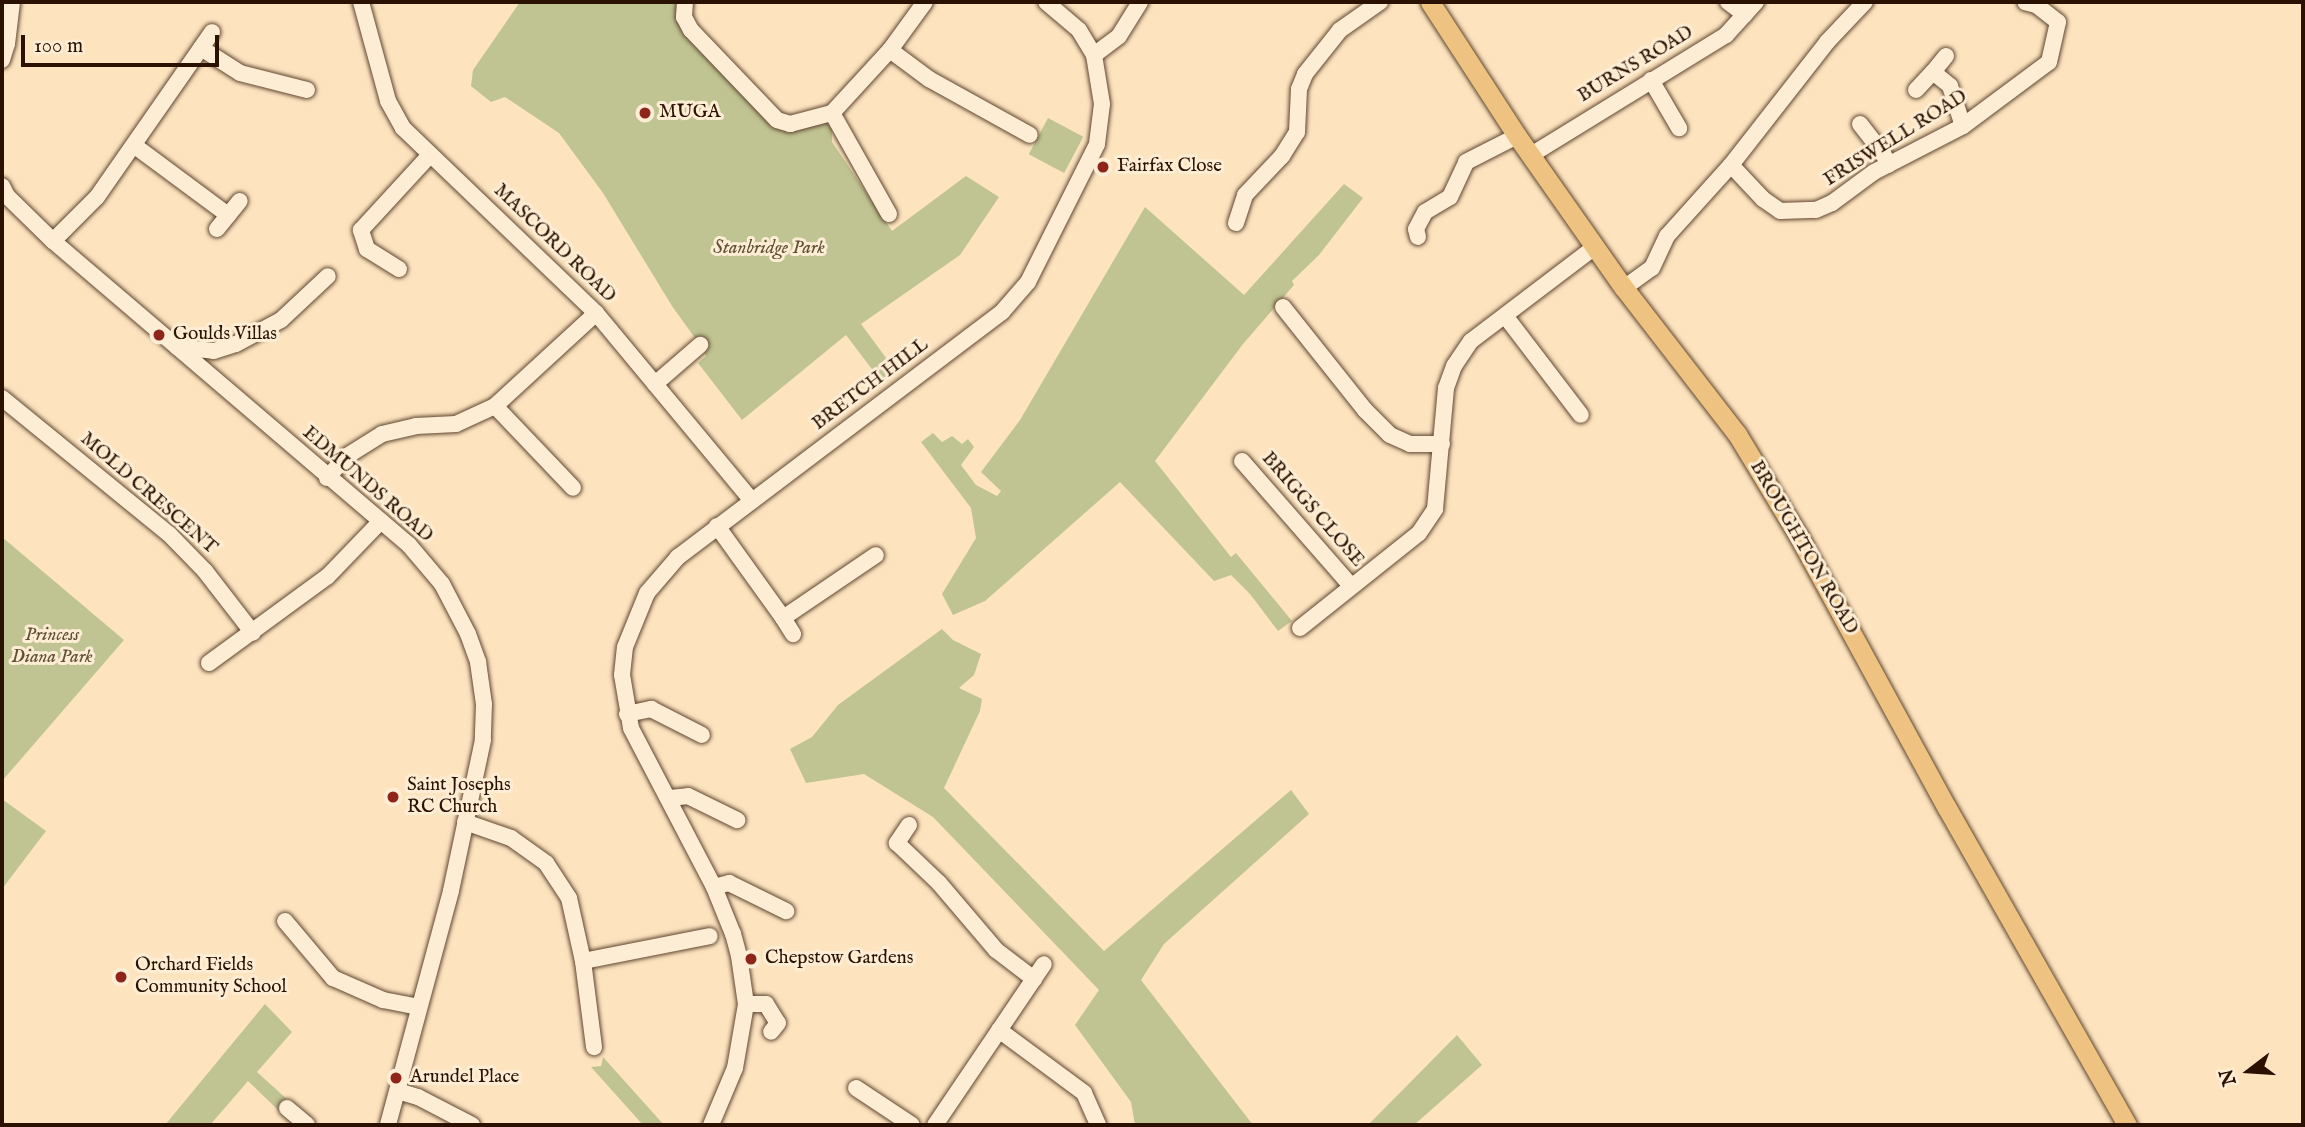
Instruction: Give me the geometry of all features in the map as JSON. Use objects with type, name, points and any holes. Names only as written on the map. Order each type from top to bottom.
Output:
[{"type":"main road","name":"BROUGHTON ROAD","points":[[1430,2],[1517,136],[1624,288],[1737,434],[1778,502],[2018,937],[2127,1125]]},
{"type":"street","points":[[2,60],[7,44],[12,2]]},
{"type":"street","name":"MASCORD ROAD","points":[[361,2],[394,116],[430,155],[596,313],[751,501]]},
{"type":"street","points":[[685,2],[684,17],[691,30],[777,120],[790,124],[832,113],[890,50],[925,2]]},
{"type":"street","name":"BRETCH HILL","points":[[711,1125],[735,1068],[746,1004],[733,934],[714,887],[670,798],[631,729],[621,670],[632,622],[647,593],[660,576],[717,526],[1002,312],[1028,282],[1097,144],[1102,104],[1094,55],[1079,30],[1046,2]]},
{"type":"street","points":[[1094,55],[1119,36],[1140,2]]},
{"type":"street","points":[[1236,223],[1245,194],[1282,156],[1297,132],[1299,89],[1305,74],[1340,30],[1380,2]]},
{"type":"street","points":[[1728,2],[1745,15]]},
{"type":"street","name":"BURNS ROAD","points":[[1531,155],[1726,35],[1756,2]]},
{"type":"street","points":[[1624,288],[1652,268],[1667,236],[1731,165],[1827,42],[1865,2]]},
{"type":"street","name":"FRISWELL ROAD","points":[[1731,165],[1763,199],[1780,211],[1798,212],[1832,203],[1888,165],[1963,126],[2049,62],[2058,22],[2036,5],[2025,2]]},
{"type":"street","points":[[54,242],[97,197],[212,32]]},
{"type":"street","points":[[201,48],[240,73],[307,90]]},
{"type":"street","points":[[890,50],[929,79],[1030,135]]},
{"type":"street","points":[[1916,90],[1946,56]]},
{"type":"street","points":[[1933,72],[1950,86],[1963,126]]},
{"type":"street","points":[[1651,80],[1679,128]]},
{"type":"street","points":[[832,113],[890,214]]},
{"type":"street","points":[[1860,124],[1883,153],[1888,165]]},
{"type":"street","points":[[1418,237],[1416,229],[1425,212],[1450,197],[1466,162],[1517,136]]},
{"type":"street","points":[[135,146],[228,215]]},
{"type":"street","points":[[399,269],[367,249],[361,230],[430,155]]},
{"type":"street","name":"EDMUNDS ROAD","points":[[2,186],[7,196],[54,242],[327,478],[409,545],[442,584],[468,634],[478,662],[484,704],[483,740],[451,891],[388,1125]]},
{"type":"street","points":[[217,229],[240,201]]},
{"type":"street","points":[[1300,628],[1419,533],[1435,509],[1446,388],[1454,366],[1471,341],[1595,247]]},
{"type":"street","points":[[175,346],[214,351],[236,344],[281,320],[328,276]]},
{"type":"street","points":[[1283,307],[1365,410],[1390,435],[1410,444],[1442,444]]},
{"type":"street","points":[[327,478],[347,456],[382,434],[416,426],[456,424],[495,406],[596,313]]},
{"type":"street","points":[[1506,317],[1581,415]]},
{"type":"street","points":[[655,384],[700,345]]},
{"type":"street","name":"MOLD CRESCENT","points":[[2,398],[169,534],[205,571],[253,633]]},
{"type":"street","points":[[495,406],[573,488]]},
{"type":"street","name":"BRIGGS CLOSE","points":[[1241,461],[1351,586]]},
{"type":"street","points":[[209,663],[328,576],[381,521]]},
{"type":"street","points":[[717,526],[793,634]]},
{"type":"street","points":[[783,618],[876,555]]},
{"type":"street","points":[[627,714],[651,709],[702,735]]},
{"type":"street","points":[[670,798],[688,796],[737,820]]},
{"type":"street","points":[[466,822],[511,838],[546,863],[569,898],[583,961],[594,1047]]},
{"type":"street","points":[[909,824],[897,843],[939,883],[996,950],[1034,979]]},
{"type":"street","points":[[714,887],[729,883],[786,911]]},
{"type":"street","points":[[285,920],[333,978],[383,1000],[418,1007]]},
{"type":"street","points":[[583,961],[710,936]]},
{"type":"street","points":[[935,1125],[1044,964]]},
{"type":"street","points":[[746,1004],[766,1004],[778,1023],[771,1032]]},
{"type":"street","points":[[999,1030],[1084,1093],[1098,1125]]},
{"type":"street","points":[[856,1088],[912,1125]]},
{"type":"street","points":[[398,1091],[418,1097],[472,1125]]},
{"type":"street","points":[[287,1108],[307,1125]]},
{"type":"green space","name":"Stanbridge Park","points":[[520,2],[678,2],[774,124],[827,123],[832,129],[832,142],[892,231],[966,176],[999,197],[960,255],[861,324],[895,370],[881,381],[846,335],[742,420],[698,363],[706,356],[700,345],[672,306],[603,193],[559,133],[505,97],[491,102],[471,86],[473,70]]},
{"type":"green space","points":[[1048,118],[1083,137],[1064,173],[1029,154]]},
{"type":"green space","points":[[1344,184],[1363,198],[1319,255],[1292,281],[1294,285],[1243,344],[1155,461],[1231,557],[1236,553],[1292,621],[1278,631],[1250,594],[1231,575],[1214,581],[1120,482],[985,601],[953,615],[942,594],[976,538],[971,508],[921,442],[933,433],[942,442],[952,436],[962,444],[968,439],[974,447],[961,465],[976,485],[997,496],[1001,491],[981,472],[1020,420],[1145,207],[1244,295]]},
{"type":"green space","name":"Princess Diana Park","points":[[2,537],[124,640],[2,781]]},
{"type":"green space","points":[[942,629],[953,640],[981,654],[974,675],[959,688],[982,699],[980,711],[944,788],[1104,951],[1291,790],[1309,814],[1164,944],[1141,980],[1253,1125],[1135,1125],[1131,1102],[1075,1025],[1099,990],[933,817],[864,774],[806,783],[790,749],[812,737],[838,705]]},
{"type":"green space","points":[[2,799],[46,831],[2,889]]},
{"type":"green space","points":[[265,1004],[292,1032],[257,1072],[289,1101],[287,1108],[279,1111],[248,1081],[210,1125],[165,1125]]},
{"type":"green space","points":[[1457,1035],[1482,1065],[1414,1125],[1368,1125]]},
{"type":"green space","points":[[603,1057],[664,1125],[643,1125],[591,1067],[601,1066]]},
{"type":"place","name":"MUGA","points":[[645,113]]},
{"type":"place","name":"Fairfax Close","points":[[1103,167]]},
{"type":"place","name":"Goulds Villas","points":[[159,335]]},
{"type":"place","name":"Saint Josephs RC Church","points":[[393,797]]},
{"type":"place","name":"Chepstow Gardens","points":[[751,959]]},
{"type":"place","name":"Orchard Fields Community School","points":[[121,977]]},
{"type":"place","name":"Arundel Place","points":[[396,1078]]}]
